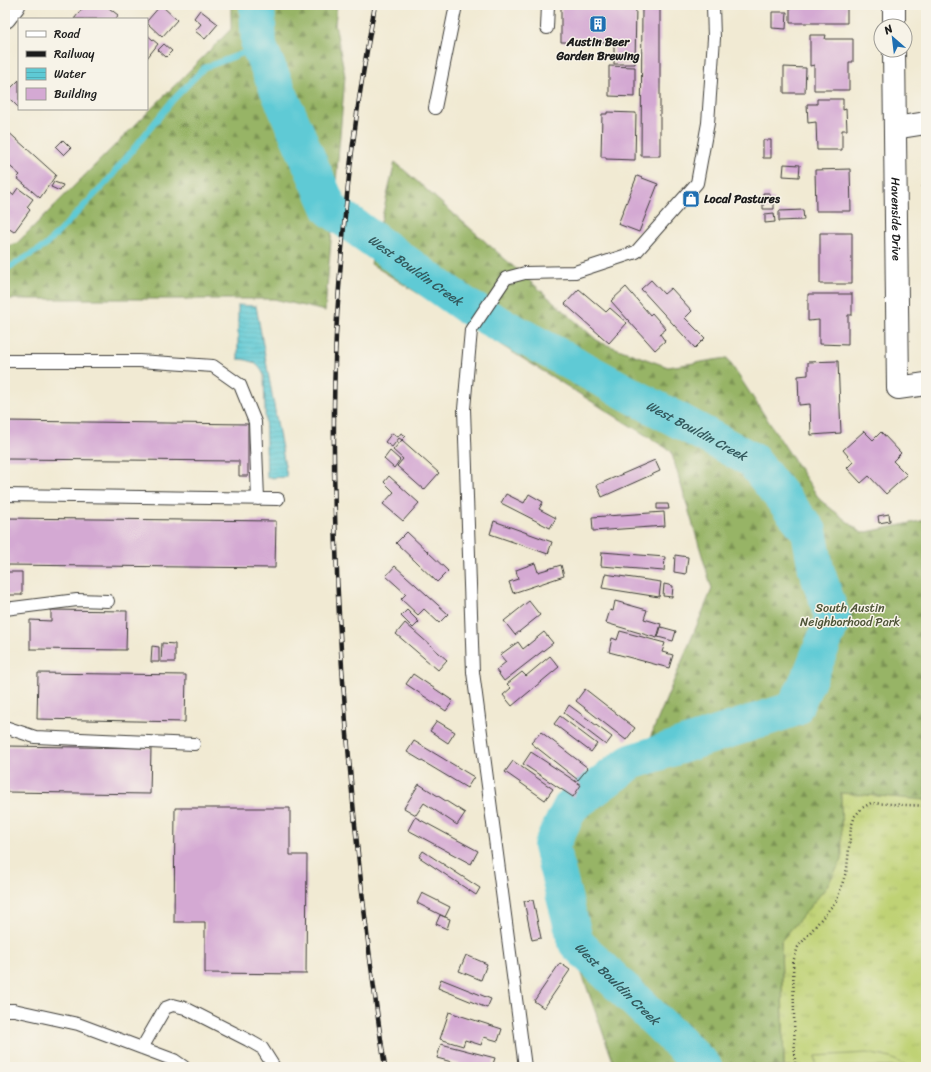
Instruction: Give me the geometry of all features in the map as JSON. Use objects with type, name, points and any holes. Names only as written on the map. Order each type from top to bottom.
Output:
[{"type":"street","points":[[5,17],[14,5]]},
{"type":"street","points":[[894,5],[894,18]]},
{"type":"street","name":"Havenside Drive","points":[[894,58],[898,388],[926,384]]},
{"type":"street","points":[[895,128],[926,123]]},
{"type":"lane","points":[[435,108],[456,5]]},
{"type":"lane","points":[[547,28],[548,5]]},
{"type":"lane","points":[[525,1067],[473,672],[464,409],[471,330],[506,278],[526,273],[575,272],[636,252],[696,183],[708,123],[714,38],[713,5]]},
{"type":"lane","points":[[5,361],[139,361],[212,366],[240,385],[255,422],[258,499]]},
{"type":"lane","points":[[5,495],[278,499]]},
{"type":"lane","points":[[5,609],[77,600],[108,601]]},
{"type":"lane","points":[[5,727],[35,737],[194,744]]},
{"type":"lane","points":[[142,1048],[164,1008],[173,1004],[185,1008],[262,1048],[274,1067]]},
{"type":"lane","points":[[5,1010],[14,1010],[78,1024],[174,1060],[184,1067]]},
{"type":"path","points":[[795,1067],[793,962],[798,946],[837,900],[847,869],[851,827],[855,816],[862,808],[871,803],[926,806]]},
{"type":"green space","points":[[231,5],[337,5],[335,24],[345,76],[325,311],[274,299],[5,299],[5,247],[17,243],[231,29]]},
{"type":"green space","points":[[395,162],[599,342],[668,367],[727,358],[820,500],[862,533],[926,520],[926,800],[841,793],[842,860],[825,889],[781,941],[784,1067],[615,1067],[540,855],[548,825],[606,767],[645,750],[712,589],[671,451],[371,264]]},
{"type":"green space","name":"South Austin Neighborhood Park","points":[[926,520],[926,1067],[784,1067],[772,554]]},
{"type":"green space","points":[[867,1053],[891,1058],[909,1067],[816,1067],[816,1056]]},
{"type":"water","points":[[238,305],[256,306],[287,477],[267,478],[264,375],[254,363],[247,360],[238,359]]},
{"type":"building","points":[[77,5],[105,5],[118,15],[116,18],[75,18],[82,9]]},
{"type":"building","points":[[161,5],[177,20],[162,37],[148,24],[148,20]]},
{"type":"building","name":"Austin Beer Garden Brewing","points":[[561,5],[636,5],[635,64],[614,64],[614,43],[561,42]]},
{"type":"building","points":[[642,5],[660,5],[660,156],[641,156]]},
{"type":"building","points":[[790,5],[847,5],[847,23],[790,23]]},
{"type":"building","points":[[200,10],[218,24],[205,39],[195,31],[201,24],[194,18]]},
{"type":"building","points":[[772,12],[787,12],[786,29],[772,28]]},
{"type":"building","points":[[810,35],[826,35],[825,39],[853,39],[853,62],[849,62],[849,90],[814,90],[814,65],[810,66]]},
{"type":"building","points":[[148,36],[158,44],[148,57]]},
{"type":"building","points":[[164,44],[172,51],[166,57],[158,50]]},
{"type":"building","points":[[609,66],[635,67],[635,97],[609,96]]},
{"type":"building","points":[[784,67],[806,68],[805,93],[784,93]]},
{"type":"building","points":[[18,81],[18,107],[5,94]]},
{"type":"building","points":[[817,99],[843,99],[843,110],[846,109],[847,130],[842,130],[842,150],[817,150],[816,122],[808,123],[807,104],[817,104]]},
{"type":"building","points":[[607,112],[636,113],[635,160],[606,159],[606,157],[601,157],[602,114],[607,114]]},
{"type":"building","points":[[5,129],[56,175],[40,198],[17,178],[20,175],[5,162]]},
{"type":"building","points":[[63,140],[71,148],[64,155],[56,147]]},
{"type":"building","points":[[763,140],[771,140],[771,158],[763,158]]},
{"type":"building","points":[[784,164],[800,165],[799,177],[783,176]]},
{"type":"building","points":[[850,169],[851,211],[816,211],[815,170]]},
{"type":"building","points":[[637,176],[658,184],[639,232],[618,224]]},
{"type":"building","points":[[54,182],[63,185],[60,191],[51,187]]},
{"type":"building","points":[[926,185],[926,203],[925,203],[922,186]]},
{"type":"building","points":[[18,188],[33,199],[27,207],[30,210],[14,232],[5,226],[5,195],[8,191],[13,195]]},
{"type":"building","points":[[763,193],[770,193],[770,198],[774,198],[774,209],[763,209]]},
{"type":"building","points":[[803,210],[804,220],[779,221],[779,211]]},
{"type":"building","points":[[774,213],[775,222],[765,223],[765,214]]},
{"type":"building","points":[[820,233],[852,233],[852,284],[820,284]]},
{"type":"building","points":[[651,280],[664,294],[671,288],[692,311],[685,318],[705,338],[695,348],[641,289]]},
{"type":"building","points":[[626,287],[650,315],[652,313],[666,329],[660,334],[665,341],[655,350],[611,301]]},
{"type":"building","points":[[579,289],[606,312],[610,308],[627,323],[609,343],[565,304]]},
{"type":"building","points":[[808,294],[852,294],[852,315],[848,315],[848,345],[819,344],[819,320],[808,321]]},
{"type":"building","points":[[838,361],[841,433],[811,435],[810,404],[799,405],[798,376],[808,375],[808,362]]},
{"type":"building","points":[[5,421],[248,424],[248,476],[239,476],[239,461],[5,459]]},
{"type":"building","points":[[864,431],[873,440],[881,432],[901,453],[893,461],[907,475],[886,494],[869,476],[861,483],[847,468],[853,462],[843,450]]},
{"type":"building","points":[[392,433],[398,437],[401,433],[406,436],[402,440],[399,438],[392,447],[385,442]]},
{"type":"building","points":[[402,440],[439,473],[424,490],[397,466],[403,459],[393,450]]},
{"type":"building","points":[[390,451],[400,460],[394,468],[384,459]]},
{"type":"building","points":[[655,460],[660,471],[602,497],[597,485]]},
{"type":"building","points":[[389,476],[419,503],[403,521],[383,504],[394,492],[384,482]]},
{"type":"building","points":[[506,494],[524,503],[529,494],[543,502],[539,509],[556,518],[550,528],[501,503]]},
{"type":"building","points":[[657,504],[668,504],[669,509],[657,509]]},
{"type":"building","points":[[664,512],[665,526],[593,531],[592,517]]},
{"type":"building","points":[[889,514],[890,521],[879,523],[878,516]]},
{"type":"building","points":[[5,518],[276,521],[275,568],[5,565]]},
{"type":"building","points":[[494,521],[552,542],[548,554],[490,534]]},
{"type":"building","points":[[407,532],[448,571],[437,582],[396,543]]},
{"type":"building","points":[[602,552],[665,557],[664,571],[601,566]]},
{"type":"building","points":[[675,555],[688,557],[686,574],[674,572]]},
{"type":"building","points":[[535,563],[538,572],[561,565],[564,576],[513,593],[509,582],[518,579],[516,570]]},
{"type":"building","points":[[395,566],[448,614],[439,623],[424,609],[418,615],[401,599],[406,594],[386,576]]},
{"type":"building","points":[[5,572],[22,572],[22,595],[5,595]]},
{"type":"building","points":[[605,574],[661,582],[659,597],[602,588]]},
{"type":"building","points":[[664,584],[673,586],[672,597],[663,596]]},
{"type":"building","points":[[529,601],[540,615],[515,635],[504,621]]},
{"type":"building","points":[[615,601],[647,610],[644,619],[661,624],[657,638],[606,623],[610,610],[613,611]]},
{"type":"building","points":[[51,610],[127,611],[126,650],[30,649],[30,620],[51,621]]},
{"type":"building","points":[[407,610],[419,622],[413,628],[401,616]]},
{"type":"building","points":[[405,623],[447,660],[438,670],[396,634]]},
{"type":"building","points":[[661,627],[676,631],[673,641],[658,637]]},
{"type":"building","points":[[620,631],[665,643],[662,652],[673,655],[669,668],[609,652],[612,638],[617,640]]},
{"type":"building","points":[[544,632],[553,643],[504,681],[496,670],[506,662],[500,655],[518,642],[523,649]]},
{"type":"building","points":[[162,643],[175,644],[175,662],[161,662]]},
{"type":"building","points":[[152,646],[159,647],[159,662],[151,662]]},
{"type":"building","points":[[550,656],[559,667],[512,706],[503,695],[511,688],[507,684],[522,672],[526,676]]},
{"type":"building","points":[[38,673],[186,675],[185,722],[37,719]]},
{"type":"building","points":[[413,674],[453,701],[446,711],[406,684]]},
{"type":"building","points":[[585,689],[635,728],[626,740],[576,701]]},
{"type":"building","points":[[569,705],[612,737],[606,745],[564,713]]},
{"type":"building","points":[[560,716],[597,744],[591,752],[554,724]]},
{"type":"building","points":[[437,721],[455,732],[448,743],[430,731]]},
{"type":"building","points":[[541,732],[588,768],[578,780],[531,743]]},
{"type":"building","points":[[414,741],[474,777],[467,788],[407,752]]},
{"type":"building","points":[[5,746],[151,748],[150,794],[5,792]]},
{"type":"building","points":[[531,752],[581,785],[573,797],[523,764]]},
{"type":"building","points":[[513,761],[553,789],[545,800],[505,772]]},
{"type":"building","points":[[419,784],[465,813],[457,825],[424,803],[416,815],[404,808]]},
{"type":"building","points":[[175,808],[290,808],[290,855],[307,855],[306,974],[205,973],[205,922],[174,922]]},
{"type":"building","points":[[415,817],[478,851],[471,864],[408,830]]},
{"type":"building","points":[[423,851],[480,888],[476,895],[419,857]]},
{"type":"building","points":[[422,893],[450,907],[445,917],[417,903]]},
{"type":"building","points":[[533,900],[541,938],[532,940],[524,901]]},
{"type":"building","points":[[440,915],[450,919],[447,929],[436,924]]},
{"type":"building","points":[[466,955],[487,964],[481,980],[459,971]]},
{"type":"building","points":[[560,963],[570,970],[544,1008],[534,1001]]},
{"type":"building","points":[[441,979],[491,999],[487,1008],[438,988]]},
{"type":"building","points":[[449,1012],[502,1029],[498,1041],[484,1037],[481,1045],[465,1040],[463,1046],[440,1039]]},
{"type":"building","points":[[441,1044],[495,1058],[492,1067],[470,1067],[437,1058]]},
{"type":"waterway","name":"West Bouldin Creek","points":[[257,5],[259,47],[330,209],[468,307],[752,460],[809,531],[816,569],[833,619],[812,671],[794,709],[631,762],[571,806],[551,846],[576,943],[704,1067]]},
{"type":"waterway","points":[[5,268],[8,268],[45,246],[106,183],[172,101],[204,68],[259,47]]},
{"type":"waterway","points":[[687,1067],[694,1058]]},
{"type":"railway","points":[[375,5],[358,106],[349,174],[339,282],[336,335],[334,460],[336,543],[342,667],[350,767],[359,867],[385,1067]]},
{"type":"place","name":"Austin Beer Garden Brewing","points":[[598,24]]},
{"type":"place","name":"Local Pastures","points":[[691,199]]}]
